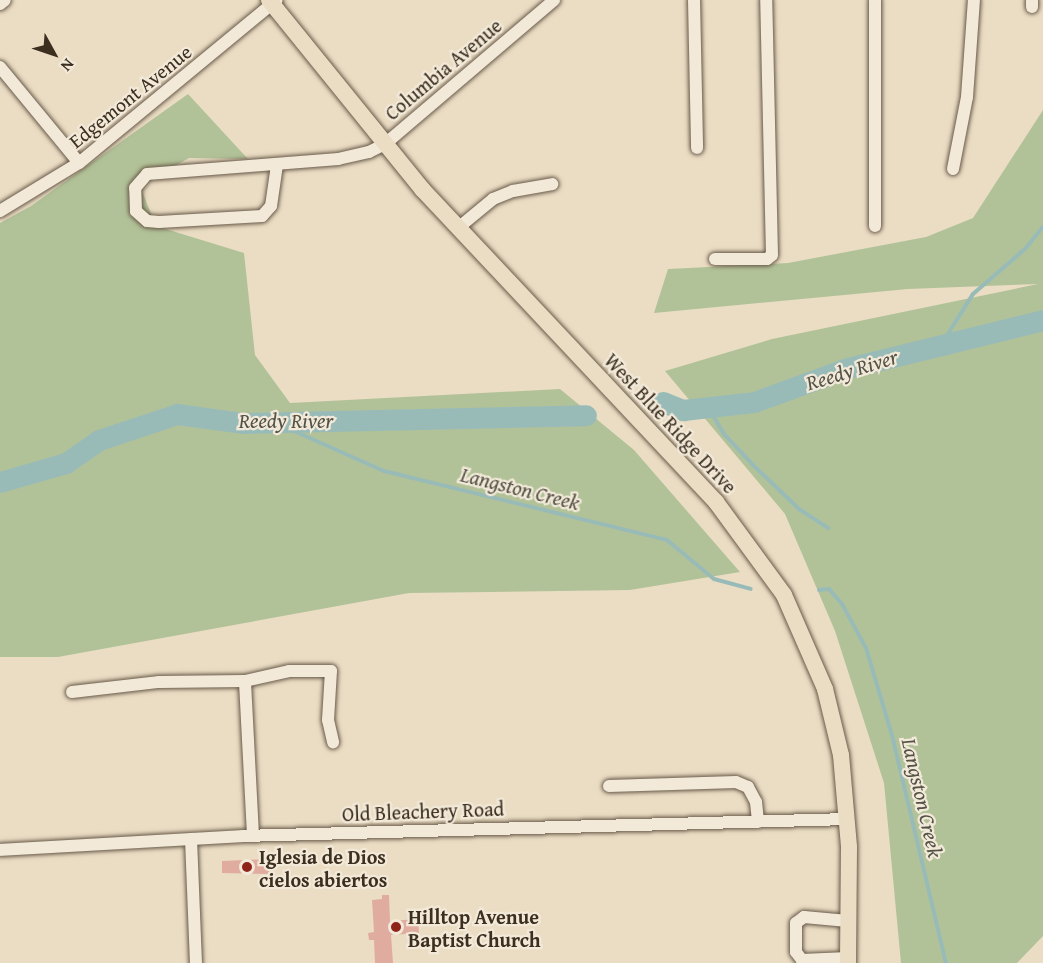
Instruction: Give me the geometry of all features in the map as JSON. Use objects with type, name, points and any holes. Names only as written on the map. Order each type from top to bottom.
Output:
[{"type":"main road","name":"West Blue Ridge Drive","points":[[273,1],[385,144],[458,228],[660,439],[766,566],[798,622],[825,688],[841,755],[848,819],[848,960]]},
{"type":"street","points":[[0,4],[5,0]]},
{"type":"street","name":"Columbia Avenue","points":[[277,165],[271,206],[262,216],[147,221],[136,212],[135,188],[147,174],[277,165],[358,156],[385,144],[554,0]]},
{"type":"street","points":[[694,0],[697,148]]},
{"type":"street","points":[[715,259],[767,259],[772,255],[766,0]]},
{"type":"street","points":[[875,0],[875,226]]},
{"type":"street","points":[[953,169],[967,97],[974,0]]},
{"type":"street","name":"Edgemont Avenue","points":[[0,211],[79,164],[273,1]]},
{"type":"street","points":[[0,68],[79,164]]},
{"type":"street","points":[[458,228],[493,200],[513,191],[552,184]]},
{"type":"street","points":[[72,692],[159,682],[245,681],[288,671],[331,671],[328,720],[333,742]]},
{"type":"street","points":[[245,681],[253,836]]},
{"type":"street","points":[[609,786],[736,782],[748,787],[756,802],[758,822]]},
{"type":"street","name":"Old Bleachery Road","points":[[0,850],[253,836],[848,819]]},
{"type":"street","points":[[191,839],[196,963]]},
{"type":"street","points":[[848,921],[804,916],[796,923],[796,952],[802,960],[848,960]]},
{"type":"green space","points":[[188,94],[248,159],[189,158],[140,186],[156,226],[244,253],[255,355],[290,403],[560,389],[634,450],[740,572],[630,590],[409,593],[58,657],[0,657],[0,223],[31,206]]},
{"type":"green space","points":[[1043,110],[1043,936],[1017,963],[901,963],[884,783],[835,631],[785,514],[665,371],[772,339],[1038,284],[908,289],[654,313],[668,269],[788,263],[926,237],[973,218]]},
{"type":"building","name":"Iglesia de Dios cielos abiertos","points":[[271,859],[271,874],[222,873],[222,861]]},
{"type":"building","name":"Hilltop Avenue Baptist Church","points":[[382,895],[389,895],[390,921],[418,919],[419,933],[391,935],[393,963],[375,963],[374,940],[369,940],[368,933],[374,932],[372,900],[382,899]]},
{"type":"waterway","points":[[941,345],[973,294],[1025,249],[1043,227]]},
{"type":"waterway","name":"Reedy River","points":[[663,402],[683,410],[754,402],[848,368],[1043,320]]},
{"type":"waterway","points":[[709,409],[724,434],[753,465],[799,509],[828,528]]},
{"type":"waterway","name":"Reedy River","points":[[0,482],[66,463],[99,440],[177,414],[243,423],[586,415]]},
{"type":"waterway","name":"Langston Creek","points":[[276,423],[384,471],[667,540],[714,579],[751,589]]},
{"type":"waterway","name":"Langston Creek","points":[[819,590],[829,589],[842,604],[866,648],[892,735],[946,963]]},
{"type":"place","name":"Iglesia de Dios cielos abiertos","points":[[247,867]]},
{"type":"place","name":"Hilltop Avenue Baptist Church","points":[[396,927]]}]
